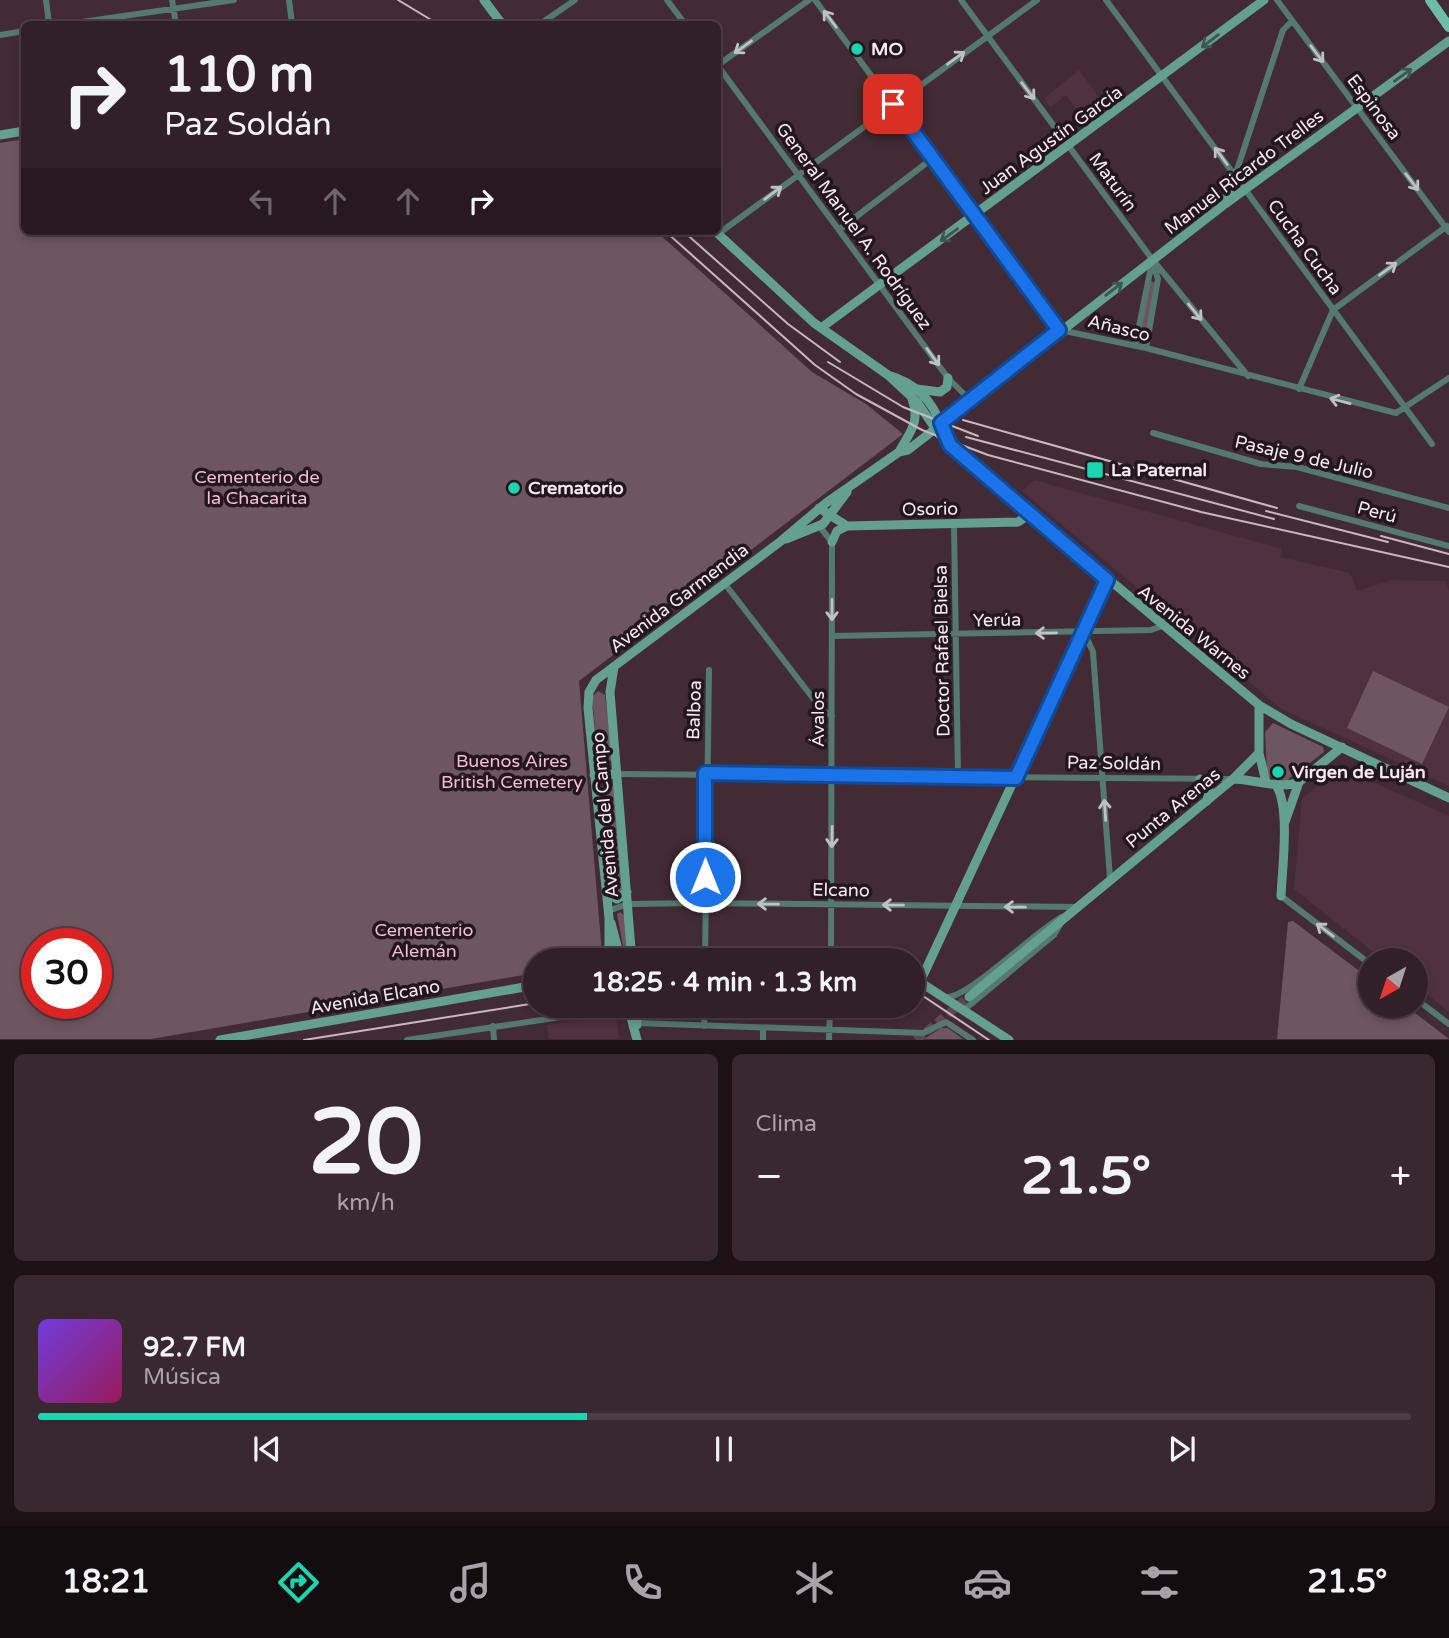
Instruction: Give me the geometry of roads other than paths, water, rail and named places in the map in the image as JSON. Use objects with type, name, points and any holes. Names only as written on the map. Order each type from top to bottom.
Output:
[{"type":"main road","points":[[484,0],[500,21]]},
{"type":"main road","name":"Juan Agustín García","points":[[821,328],[1264,0]]},
{"type":"main road","points":[[1430,0],[1449,27]]},
{"type":"main road","name":"Manuel Ricardo Trelles","points":[[970,400],[1225,204],[1449,41]]},
{"type":"main road","points":[[0,135],[21,132]]},
{"type":"main road","points":[[1225,204],[1235,176]]},
{"type":"main road","name":"Avenida Warnes","points":[[720,235],[821,328],[888,375],[922,407],[950,445],[1107,580],[1259,705],[1276,716],[1449,797]]},
{"type":"main road","name":"Avenida Warnes","points":[[888,375],[903,379],[932,404],[938,426]]},
{"type":"main road","points":[[917,389],[940,391],[947,387],[948,378]]},
{"type":"main road","points":[[899,452],[915,423],[916,412],[911,398]]},
{"type":"main road","name":"Avenida Garmendia","points":[[596,680],[781,541],[816,511],[899,452],[908,450],[970,400]]},
{"type":"main road","points":[[923,438],[950,445]]},
{"type":"main road","name":"Avenida Garmendia","points":[[781,541],[819,526],[832,515],[849,489]]},
{"type":"main road","points":[[819,526],[813,522],[816,511],[832,515],[847,526],[837,531],[832,542]]},
{"type":"main road","name":"Osorio","points":[[847,526],[1018,522],[1030,514]]},
{"type":"main road","points":[[925,965],[1016,778],[1107,580]]},
{"type":"main road","name":"Avenida del Campo","points":[[614,667],[610,692],[631,948]]},
{"type":"main road","name":"Avenida del Campo","points":[[596,680],[588,700],[609,948]]},
{"type":"main road","points":[[1259,705],[1259,753],[1271,783],[1281,793],[1285,822],[1281,896]]},
{"type":"main road","points":[[1260,733],[1276,716]]},
{"type":"main road","points":[[1285,822],[1299,782],[1342,747]]},
{"type":"main road","name":"Punta Arenas","points":[[969,997],[1110,878],[1207,801],[1259,753]]},
{"type":"main road","points":[[594,775],[617,774]]},
{"type":"main road","points":[[1200,779],[1209,789],[1207,801]]},
{"type":"main road","name":"Paz Soldán","points":[[1233,779],[1288,786],[1299,782]]},
{"type":"main road","points":[[606,893],[617,899],[627,892]]},
{"type":"main road","name":"Avenida del Campo","points":[[608,915],[618,948]]},
{"type":"main road","points":[[925,985],[947,997],[1009,1040]]},
{"type":"main road","name":"Avenida Elcano","points":[[220,1040],[523,987]]},
{"type":"main road","points":[[631,1018],[637,1039]]},
{"type":"main road","points":[[637,1018],[637,1039]]},
{"type":"street","points":[[46,0],[49,21]]},
{"type":"street","points":[[172,0],[176,21]]},
{"type":"street","points":[[89,21],[234,0]]},
{"type":"street","points":[[289,0],[292,21]]},
{"type":"street","points":[[544,21],[575,0]]},
{"type":"street","points":[[667,0],[683,21]]},
{"type":"street","points":[[721,64],[809,0]]},
{"type":"street","name":"Añasco","points":[[815,0],[1059,330],[1146,348],[1380,411],[1395,413],[1405,408]]},
{"type":"street","name":"Maturín","points":[[961,0],[1152,260],[1248,376]]},
{"type":"street","points":[[721,229],[1037,0]]},
{"type":"street","name":"Cucha Cucha","points":[[1106,0],[1432,444]]},
{"type":"street","name":"Espinosa","points":[[1277,0],[1448,228]]},
{"type":"street","points":[[1235,176],[1283,30],[1292,21]]},
{"type":"street","points":[[0,35],[21,32]]},
{"type":"street","name":"General Manuel A. Rodríguez","points":[[721,70],[948,378],[970,400]]},
{"type":"street","points":[[840,229],[933,158]]},
{"type":"street","points":[[1299,389],[1334,310],[1448,228]]},
{"type":"street","points":[[1135,346],[1152,260]]},
{"type":"street","points":[[1146,348],[1158,279],[1152,260]]},
{"type":"street","points":[[1405,408],[1449,378]]},
{"type":"street","name":"Pasaje 9 de Julio","points":[[1153,433],[1261,464],[1297,467],[1449,508]]},
{"type":"street","name":"Perú","points":[[1299,506],[1449,546]]},
{"type":"street","name":"Doctor Rafael Bielsa","points":[[954,525],[958,776]]},
{"type":"street","points":[[819,526],[832,542]]},
{"type":"street","name":"Ávalos","points":[[831,948],[832,542]]},
{"type":"street","points":[[725,584],[822,710],[832,716]]},
{"type":"street","name":"Yerúa","points":[[832,636],[1151,630],[1162,626]]},
{"type":"street","points":[[1084,632],[1093,652],[1110,878]]},
{"type":"street","name":"Balboa","points":[[705,948],[705,773],[709,670]]},
{"type":"street","name":"Paz Soldán","points":[[617,774],[1233,779]]},
{"type":"street","points":[[1281,896],[1358,955]]},
{"type":"street","name":"Elcano","points":[[608,915],[628,904],[705,903],[955,906],[1071,911]]},
{"type":"street","name":"Punta Arenas","points":[[947,997],[965,991],[1045,925],[1071,911]]},
{"type":"street","name":"Punta Arenas","points":[[964,1010],[1054,935],[1071,911]]},
{"type":"street","points":[[1428,1008],[1449,1024]]},
{"type":"street","points":[[407,1040],[549,1018]]},
{"type":"street","points":[[704,1018],[704,1026]]},
{"type":"street","points":[[829,1040],[830,1018]]},
{"type":"street","points":[[637,1023],[919,1033],[927,1032],[943,1023],[953,1024],[973,1040]]},
{"type":"street","points":[[492,1026],[494,1040]]},
{"type":"street","points":[[763,1028],[763,1040]]},
{"type":"tunnel","points":[[916,1040],[969,997]]},
{"type":"railway","points":[[398,0],[433,21]]},
{"type":"railway","points":[[669,235],[815,365],[856,394],[922,430],[988,455],[1201,512],[1449,567]]},
{"type":"railway","points":[[688,235],[788,324],[840,362]]},
{"type":"railway","points":[[828,362],[903,407],[978,436]]},
{"type":"railway","points":[[963,420],[1277,508]]},
{"type":"railway","points":[[966,437],[1274,519]]},
{"type":"railway","points":[[1266,511],[1388,542]]},
{"type":"railway","points":[[1381,536],[1449,554]]},
{"type":"railway","points":[[925,997],[989,1040]]},
{"type":"railway","points":[[304,1040],[523,1005]]},
{"type":"place","name":"MO","points":[[857,49]]},
{"type":"place","name":"La Paternal","points":[[1095,470]]},
{"type":"place","name":"Crematorio","points":[[514,488]]},
{"type":"place","name":"Virgen de Luján","points":[[1278,772]]},
{"type":"park label","name":"Cementerio de la Chacarita","points":[[257,487]]},
{"type":"park label","name":"Buenos Aires British Cemetery","points":[[512,771]]},
{"type":"park label","name":"Cementerio Alemán","points":[[424,940]]}]
